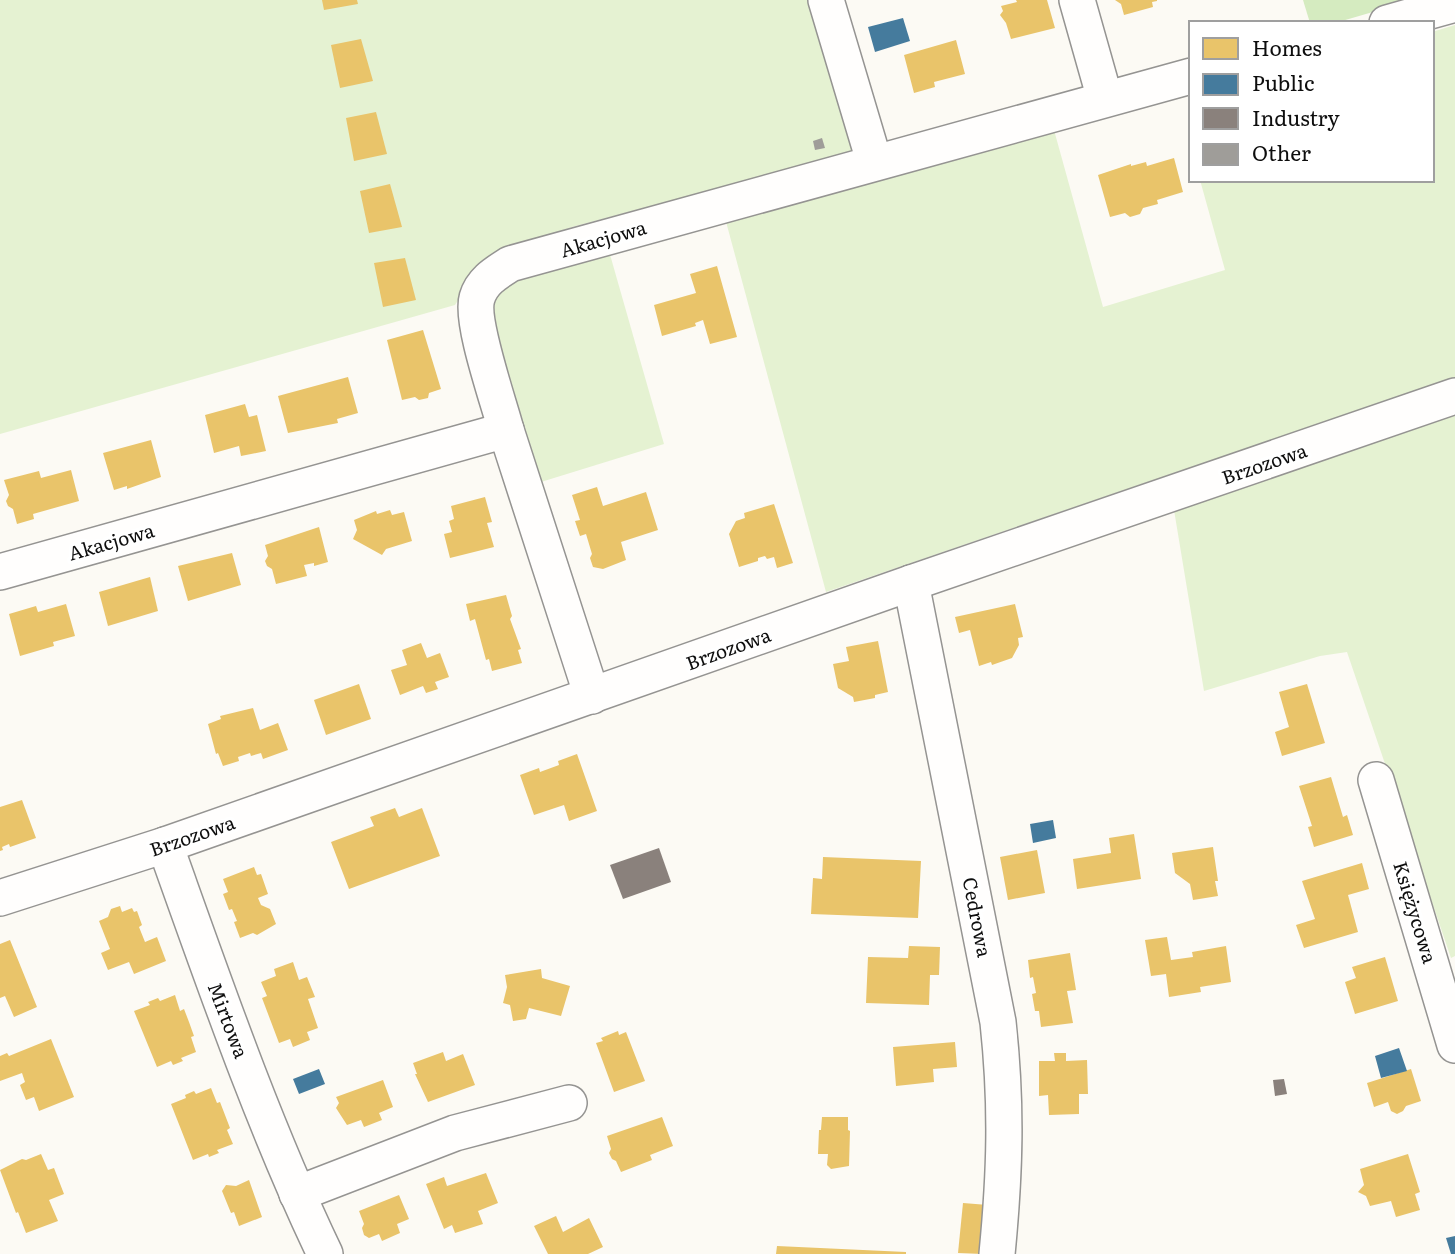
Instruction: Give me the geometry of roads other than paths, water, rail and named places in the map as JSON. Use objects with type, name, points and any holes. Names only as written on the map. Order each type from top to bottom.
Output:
[{"type":"street","points":[[826,0],[874,161]]},
{"type":"street","points":[[1077,0],[1105,99]]},
{"type":"street","points":[[1394,21],[1455,4]]},
{"type":"street","name":"Akacjowa","points":[[592,696],[506,430],[475,318],[477,298],[488,278],[510,264],[874,161],[1189,77]]},
{"type":"street","name":"Brzozowa","points":[[0,898],[165,845],[911,583],[1455,396]]},
{"type":"street","name":"Akacjowa","points":[[0,572],[506,430]]},
{"type":"street","name":"Cedrowa","points":[[911,583],[998,1022],[1006,1116],[1003,1198],[997,1254]]},
{"type":"street","name":"Księżycowa","points":[[1376,780],[1455,1045]]},
{"type":"street","name":"Mirtowa","points":[[165,845],[297,1194],[325,1254]]},
{"type":"street","points":[[297,1194],[455,1133],[569,1103]]}]
